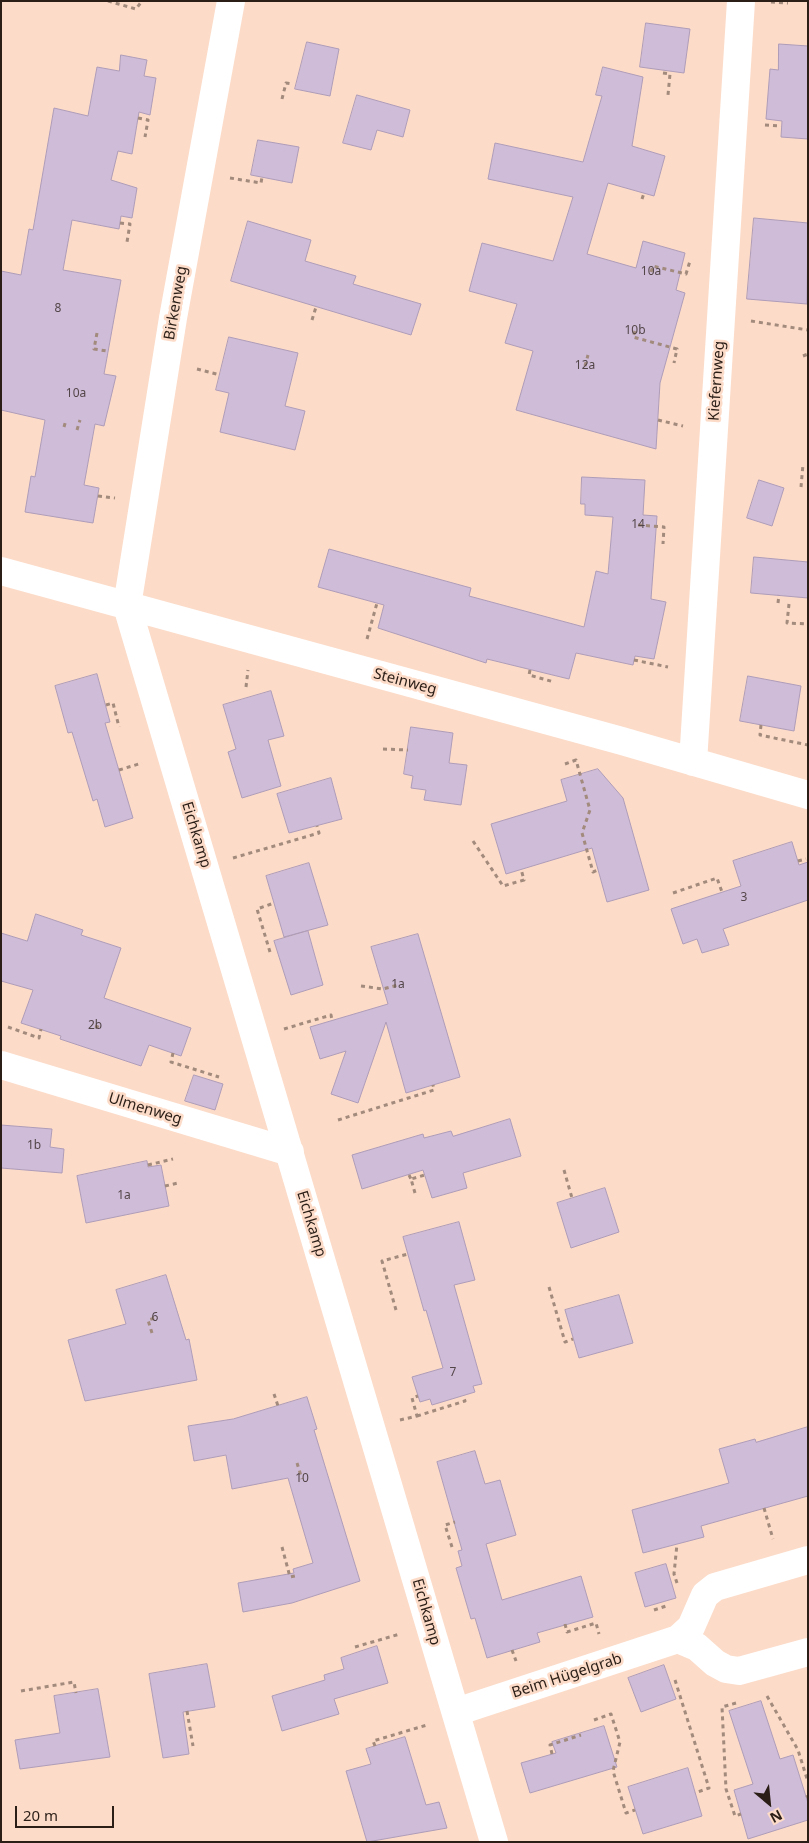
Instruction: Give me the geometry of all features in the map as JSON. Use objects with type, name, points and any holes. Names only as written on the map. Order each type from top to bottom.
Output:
[{"type":"street","name":"Birkenweg","points":[[127,606],[170,335],[231,1]]},
{"type":"street","name":"Kiefernweg","points":[[692,762],[741,1]]},
{"type":"street","name":"Steinweg","points":[[1,571],[808,795]]},
{"type":"street","name":"Eichkamp","points":[[127,606],[494,1842]]},
{"type":"street","name":"Ulmenweg","points":[[1,1065],[290,1152]]},
{"type":"street","points":[[808,1560],[715,1587],[705,1595],[691,1627],[678,1640],[697,1647],[715,1663],[726,1669],[739,1671],[808,1652]]},
{"type":"street","name":"Beim Hügelgrab","points":[[456,1714],[678,1640]]},
{"type":"path","points":[[108,1],[136,9],[142,1]]},
{"type":"path","points":[[663,73],[670,74],[668,95]]},
{"type":"path","points":[[282,99],[286,83],[293,84]]},
{"type":"path","points":[[138,118],[148,120],[145,137]]},
{"type":"path","points":[[200,172],[261,183],[262,177]]},
{"type":"path","points":[[642,199],[644,193]]},
{"type":"path","points":[[120,222],[130,224],[127,242]]},
{"type":"path","points":[[651,272],[653,266],[686,274],[690,261]]},
{"type":"path","points":[[312,320],[316,307]]},
{"type":"path","points":[[721,316],[808,330]]},
{"type":"path","points":[[635,331],[633,337],[677,349],[674,363]]},
{"type":"path","points":[[97,333],[94,349],[107,351]]},
{"type":"path","points":[[803,356],[808,354]]},
{"type":"path","points":[[585,366],[588,355]]},
{"type":"path","points":[[64,427],[66,420]]},
{"type":"path","points":[[77,430],[80,420]]},
{"type":"path","points":[[801,486],[802,464]]},
{"type":"path","points":[[638,525],[664,527],[663,544]]},
{"type":"path","points":[[778,603],[779,595]]},
{"type":"path","points":[[358,669],[377,603]]},
{"type":"path","points":[[789,604],[787,623],[808,624]]},
{"type":"path","points":[[530,670],[528,675],[554,682]]},
{"type":"path","points":[[106,705],[113,703],[120,727]]},
{"type":"path","points":[[761,725],[760,735],[808,745]]},
{"type":"path","points":[[383,749],[408,750]]},
{"type":"path","points":[[565,764],[576,760],[590,810],[582,833],[594,872],[598,870]]},
{"type":"path","points":[[205,867],[319,833],[317,826]]},
{"type":"path","points":[[473,841],[503,886],[524,880],[521,869]]},
{"type":"path","points":[[798,861],[806,859]]},
{"type":"path","points":[[673,893],[718,878],[722,892]]},
{"type":"path","points":[[270,952],[257,909],[274,903]]},
{"type":"path","points":[[361,986],[383,989],[398,985]]},
{"type":"path","points":[[256,1037],[331,1015],[332,1020]]},
{"type":"path","points":[[95,1026],[101,1028]]},
{"type":"path","points":[[8,1027],[39,1038],[41,1029]]},
{"type":"path","points":[[173,1054],[171,1062],[219,1077]]},
{"type":"path","points":[[338,1120],[434,1090],[433,1085]]},
{"type":"path","points":[[148,1164],[173,1159]]},
{"type":"path","points":[[564,1170],[572,1198]]},
{"type":"path","points":[[409,1175],[415,1193]]},
{"type":"path","points":[[411,1179],[425,1175]]},
{"type":"path","points":[[165,1186],[178,1183]]},
{"type":"path","points":[[396,1310],[382,1262],[408,1254]]},
{"type":"path","points":[[549,1287],[565,1342],[574,1339]]},
{"type":"path","points":[[152,1333],[148,1320],[155,1318]]},
{"type":"path","points":[[274,1394],[278,1406]]},
{"type":"path","points":[[416,1416],[465,1402],[463,1396]]},
{"type":"path","points":[[297,1463],[302,1479]]},
{"type":"path","points":[[452,1547],[446,1525],[455,1522]]},
{"type":"path","points":[[282,1547],[290,1577],[295,1576]]},
{"type":"path","points":[[565,1624],[567,1632],[596,1623],[600,1637]]},
{"type":"path","points":[[355,1647],[429,1625]]},
{"type":"path","points":[[675,1680],[709,1788],[695,1793]]},
{"type":"path","points":[[21,1691],[74,1682],[76,1693]]},
{"type":"path","points":[[759,1695],[765,1693],[798,1750],[808,1782]]},
{"type":"path","points":[[738,1702],[722,1708],[726,1789],[734,1816],[741,1814]]},
{"type":"path","points":[[187,1711],[193,1746]]},
{"type":"path","points":[[375,1746],[373,1741],[456,1714]]},
{"type":"path","points":[[594,1720],[611,1714],[620,1742],[613,1771],[626,1813],[635,1810]]},
{"type":"path","points":[[552,1754],[550,1745],[581,1735]]},
{"type":"building","points":[[646,23],[690,29],[684,73],[640,67]]},
{"type":"building","points":[[307,42],[339,49],[330,96],[295,89]]},
{"type":"building","points":[[779,44],[808,46],[808,139],[781,137],[782,121],[766,119],[770,69],[778,70]]},
{"type":"building","points":[[121,55],[147,60],[144,76],[156,78],[150,115],[139,112],[132,154],[118,151],[111,180],[137,188],[132,218],[121,216],[119,229],[72,220],[63,270],[121,280],[104,374],[116,376],[104,426],[95,424],[84,485],[99,488],[93,523],[25,512],[31,476],[35,477],[45,420],[1,410],[1,271],[21,275],[29,229],[33,230],[54,108],[88,116],[97,67],[119,71]]},
{"type":"building","points":[[603,67],[643,77],[632,146],[665,156],[654,196],[608,183],[587,254],[636,268],[643,241],[685,253],[676,290],[685,293],[660,383],[656,449],[516,410],[533,351],[505,343],[517,304],[469,291],[482,243],[553,261],[573,197],[488,179],[495,143],[583,162],[602,96],[596,95]]},
{"type":"building","points":[[357,95],[410,110],[403,137],[377,130],[371,150],[343,143]]},
{"type":"building","points":[[258,140],[299,147],[292,183],[251,175]]},
{"type":"building","points":[[754,218],[808,223],[807,304],[747,299]]},
{"type":"building","points":[[248,221],[311,240],[305,261],[356,276],[353,284],[421,304],[411,335],[231,281]]},
{"type":"building","points":[[229,337],[298,353],[285,406],[305,411],[295,450],[220,432],[229,393],[216,390]]},
{"type":"building","points":[[582,477],[645,480],[643,515],[657,516],[651,599],[666,602],[654,659],[635,656],[633,665],[576,653],[569,679],[487,659],[486,663],[378,628],[384,605],[318,587],[329,549],[471,588],[469,596],[584,627],[596,571],[608,574],[613,517],[585,515],[585,504],[581,504]]},
{"type":"building","points":[[759,480],[784,488],[772,526],[747,518]]},
{"type":"building","points":[[754,557],[808,562],[808,598],[751,593]]},
{"type":"building","points":[[97,674],[110,722],[105,723],[133,818],[105,827],[97,799],[93,801],[72,732],[68,733],[55,686]]},
{"type":"building","points":[[748,676],[801,686],[794,731],[740,721]]},
{"type":"building","points":[[271,691],[284,736],[268,740],[281,786],[242,798],[228,752],[236,749],[223,705]]},
{"type":"building","points":[[411,727],[453,733],[449,763],[467,765],[461,805],[424,800],[426,790],[411,788],[413,776],[404,774]]},
{"type":"building","points":[[598,769],[623,798],[649,890],[607,902],[592,848],[506,874],[491,824],[567,801],[561,780]]},
{"type":"building","points":[[331,778],[342,819],[289,833],[277,794]]},
{"type":"building","points":[[792,842],[799,865],[808,862],[808,900],[723,929],[729,945],[702,953],[697,939],[683,944],[671,909],[741,886],[733,861]]},
{"type":"building","points":[[309,863],[328,925],[284,937],[266,876]]},
{"type":"building","points":[[36,914],[83,930],[81,935],[121,948],[104,998],[191,1028],[181,1056],[149,1045],[141,1066],[60,1039],[61,1036],[21,1023],[33,990],[1,981],[1,933],[27,941]]},
{"type":"building","points":[[308,931],[323,985],[291,995],[274,941]]},
{"type":"building","points":[[418,934],[460,1077],[406,1093],[386,1022],[358,1103],[331,1094],[346,1051],[320,1059],[310,1027],[388,1004],[371,947]]},
{"type":"building","points":[[194,1075],[223,1084],[215,1110],[185,1101]]},
{"type":"building","points":[[510,1119],[521,1156],[463,1173],[467,1188],[432,1198],[423,1170],[362,1189],[352,1155],[423,1134],[424,1138],[451,1131],[453,1136]]},
{"type":"building","points":[[1,1125],[52,1129],[50,1147],[64,1149],[62,1173],[1,1168]]},
{"type":"building","points":[[147,1161],[148,1167],[161,1165],[169,1206],[86,1223],[77,1176]]},
{"type":"building","points":[[605,1188],[619,1232],[571,1248],[557,1203]]},
{"type":"building","points":[[459,1222],[475,1280],[454,1285],[482,1384],[473,1386],[475,1392],[432,1405],[430,1399],[420,1402],[412,1377],[443,1368],[426,1310],[424,1311],[403,1237]]},
{"type":"building","points":[[166,1275],[186,1340],[189,1339],[197,1380],[85,1401],[68,1340],[126,1324],[116,1290]]},
{"type":"building","points":[[619,1295],[633,1343],[579,1358],[565,1310]]},
{"type":"building","points":[[307,1397],[317,1429],[314,1430],[360,1581],[292,1603],[243,1612],[238,1583],[294,1573],[293,1569],[313,1563],[288,1478],[232,1489],[226,1455],[194,1461],[188,1426],[233,1419]]},
{"type":"building","points":[[808,1427],[808,1496],[701,1526],[704,1537],[643,1553],[632,1510],[729,1483],[719,1449],[755,1439],[756,1442]]},
{"type":"building","points":[[475,1451],[485,1484],[500,1480],[516,1535],[486,1544],[502,1600],[581,1576],[593,1617],[537,1633],[540,1642],[487,1658],[475,1618],[471,1619],[456,1568],[462,1566],[458,1551],[462,1550],[437,1462]]},
{"type":"building","points":[[666,1564],[676,1598],[645,1607],[635,1573]]},
{"type":"building","points":[[377,1646],[388,1683],[334,1699],[339,1714],[282,1731],[272,1696],[325,1680],[324,1675],[344,1669],[341,1658]]},
{"type":"building","points":[[207,1664],[215,1707],[183,1712],[189,1754],[163,1758],[149,1674]]},
{"type":"building","points":[[664,1665],[676,1699],[641,1712],[628,1678]]},
{"type":"building","points":[[98,1689],[110,1757],[20,1769],[15,1740],[60,1733],[54,1696]]},
{"type":"building","points":[[761,1701],[780,1759],[793,1755],[808,1803],[808,1820],[748,1839],[734,1790],[753,1784],[729,1711]]},
{"type":"building","points":[[604,1726],[617,1767],[530,1793],[521,1763],[556,1753],[552,1742]]},
{"type":"building","points":[[405,1737],[426,1805],[439,1802],[447,1828],[367,1842],[346,1771],[371,1764],[366,1749]]},
{"type":"building","points":[[688,1768],[702,1816],[643,1834],[628,1787]]}]
